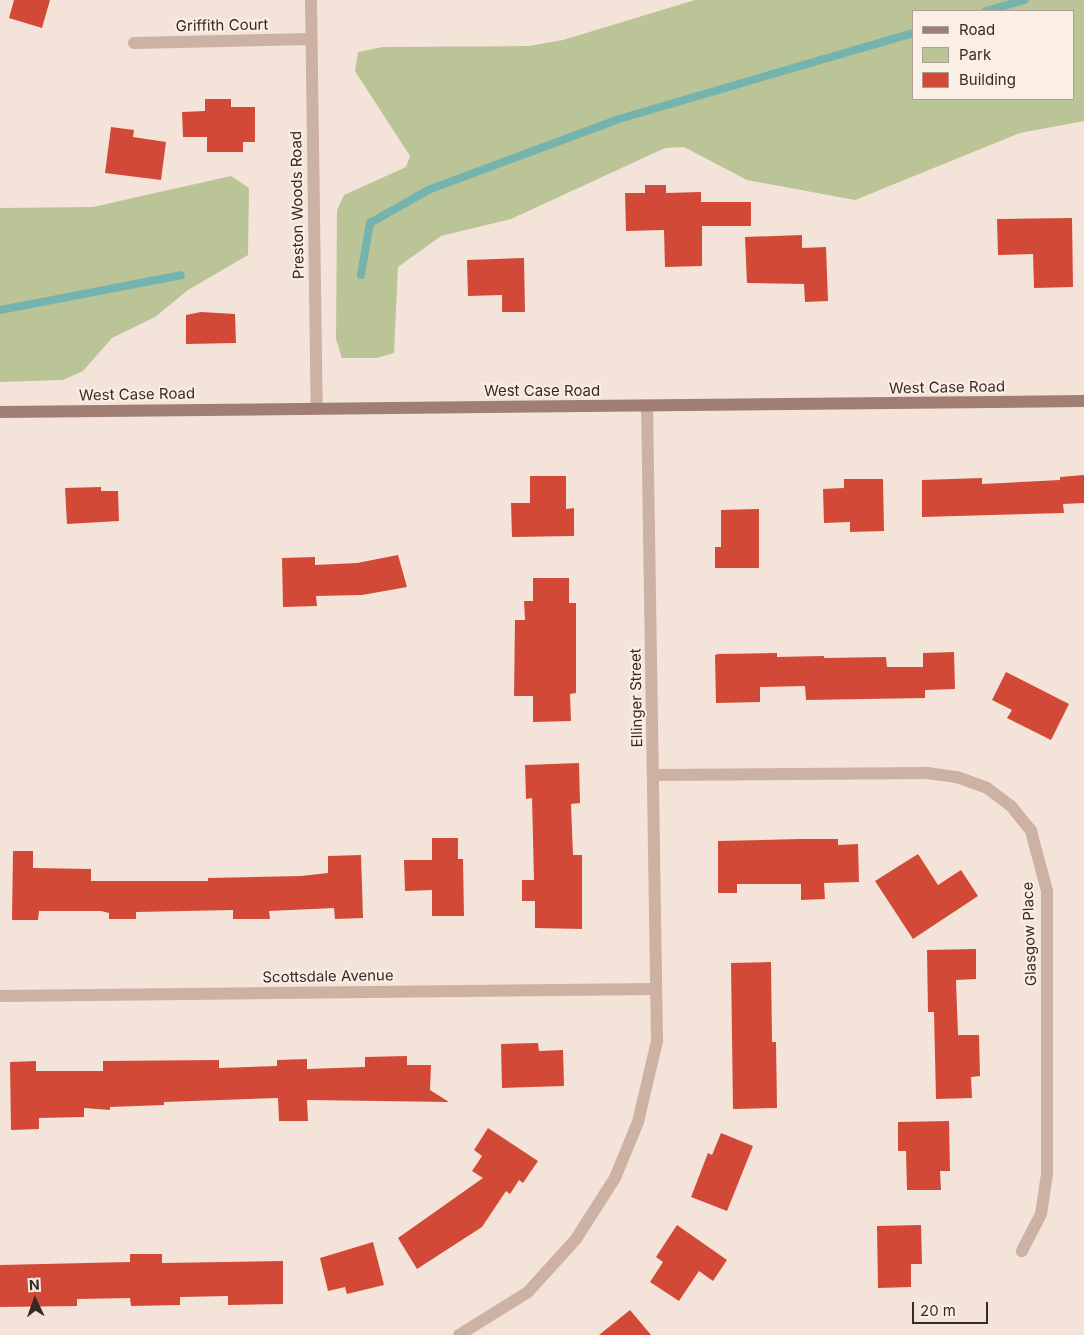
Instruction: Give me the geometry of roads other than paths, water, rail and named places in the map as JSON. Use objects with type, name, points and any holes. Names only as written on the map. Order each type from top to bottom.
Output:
[{"type":"main road","name":"West Case Road","points":[[0,412],[1084,401]]},
{"type":"street","name":"Preston Woods Road","points":[[311,0],[310,39],[317,409]]},
{"type":"street","name":"Griffith Court","points":[[134,43],[310,39]]},
{"type":"street","name":"Ellinger Street","points":[[460,1335],[528,1292],[576,1239],[614,1178],[638,1122],[657,1041],[647,406]]},
{"type":"street","name":"Glasgow Place","points":[[653,775],[927,774],[957,777],[987,788],[1011,806],[1031,831],[1047,891],[1047,1174],[1041,1214],[1022,1251]]},
{"type":"street","name":"Scottsdale Avenue","points":[[0,996],[656,989]]},
{"type":"waterway","points":[[989,10],[1024,0]]},
{"type":"waterway","points":[[361,275],[370,223],[428,190],[619,119],[912,33]]},
{"type":"waterway","points":[[0,310],[181,275]]}]
